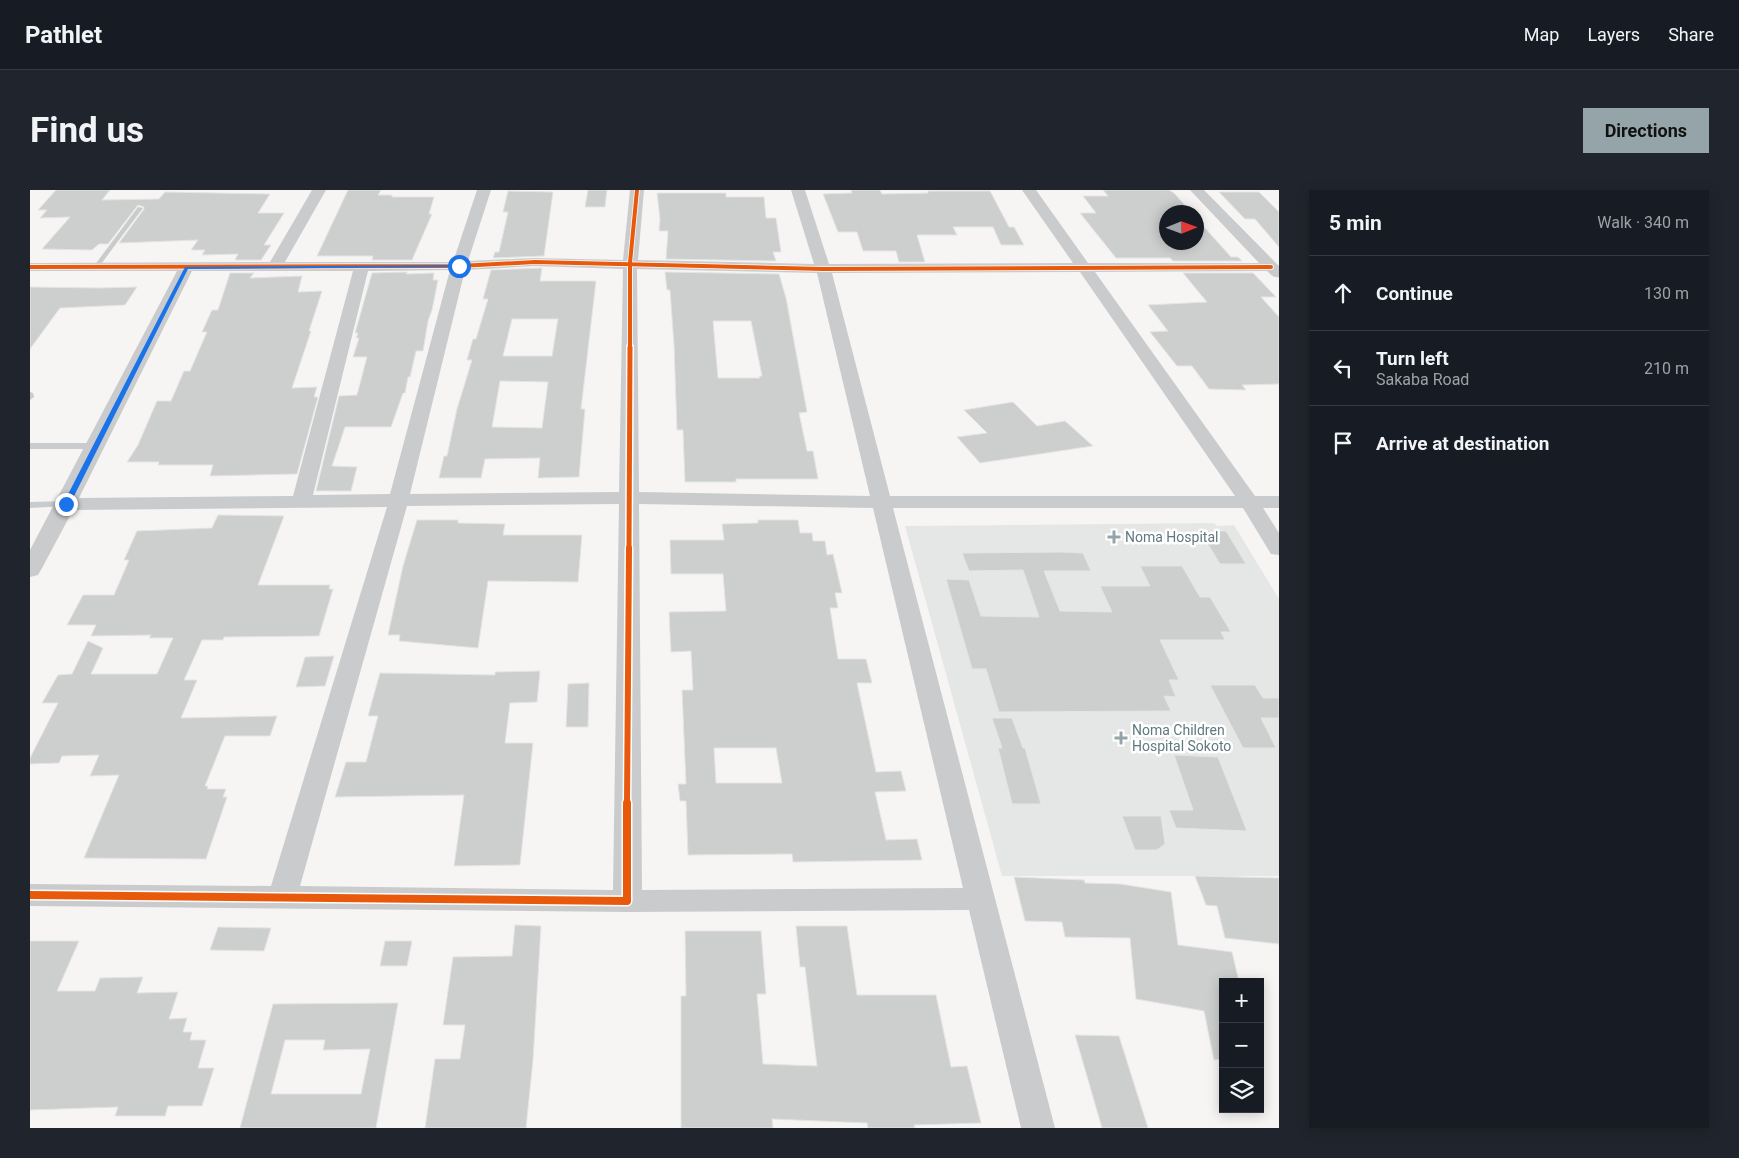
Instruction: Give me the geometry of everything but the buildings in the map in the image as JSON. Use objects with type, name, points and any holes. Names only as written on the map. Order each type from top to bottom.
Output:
[{"type":"street","points":[[275,266],[319,190]]},
{"type":"street","points":[[282,899],[399,500],[459,266],[484,190]]},
{"type":"street","points":[[627,901],[630,263],[637,190]]},
{"type":"street","points":[[798,190],[824,269],[1038,1128]]},
{"type":"street","points":[[1029,190],[1249,502],[1279,549]]},
{"type":"street","points":[[1197,190],[1275,271]]},
{"type":"street","points":[[30,267],[459,266],[535,262],[824,269],[1275,271]]},
{"type":"street","points":[[302,500],[362,266]]},
{"type":"street","points":[[32,562],[66,504],[186,268]]},
{"type":"street","points":[[66,504],[628,498],[882,502],[1279,502]]},
{"type":"street","points":[[30,895],[627,901],[980,899]]},
{"type":"lane","points":[[96,268],[140,208]]},
{"type":"lane","points":[[30,446],[96,446]]},
{"type":"lane","points":[[30,505],[66,504]]},
{"type":"shaded area","name":"Noma Children Hospital Sokoto","points":[[1214,523],[1217,526],[1234,525],[1279,599],[1279,876],[1002,876],[905,526]]},
{"type":"cycle path","points":[[30,895],[627,901],[630,263],[637,190]]},
{"type":"cycle path","points":[[30,267],[459,266],[535,262],[823,269],[1271,267]]},
{"type":"place","name":"Noma Hospital","points":[[1114,537]]},
{"type":"place","name":"Noma Children Hospital Sokoto","points":[[1121,738]]},
{"type":"route","points":[[66,504],[186,268],[459,266]]}]
